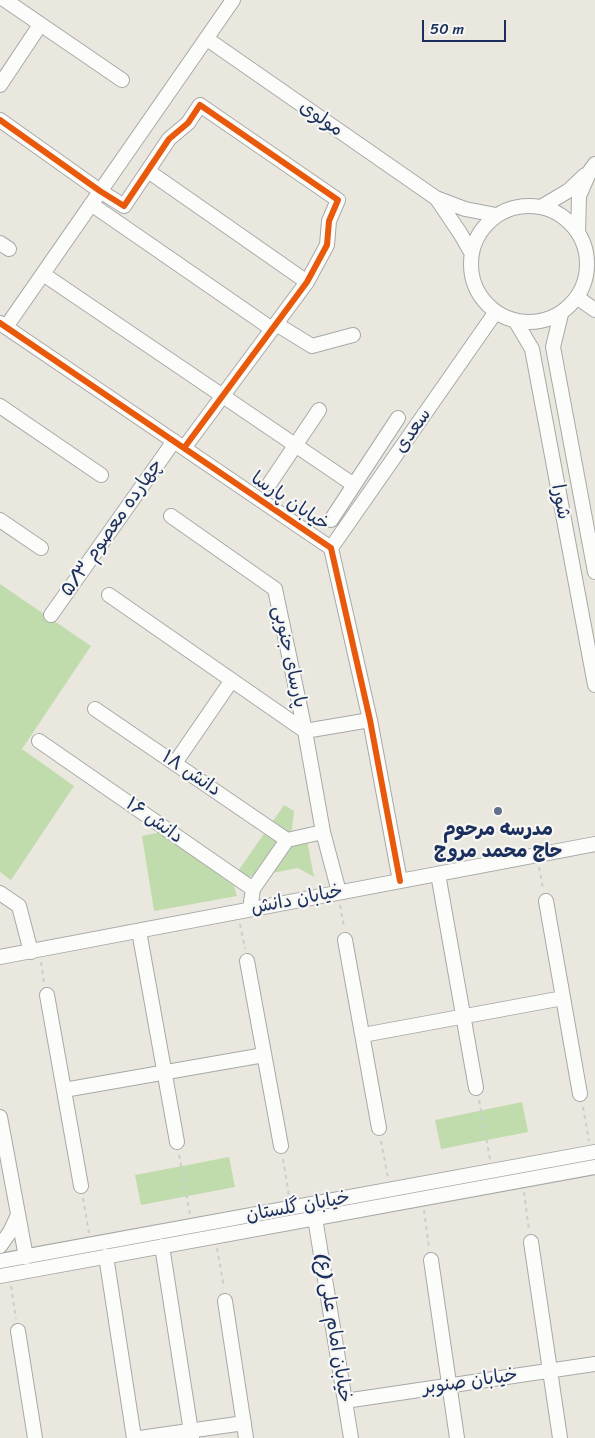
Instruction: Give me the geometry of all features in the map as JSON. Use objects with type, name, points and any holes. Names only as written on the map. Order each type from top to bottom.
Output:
[{"type":"street","points":[[5,0],[122,80]]},
{"type":"street","points":[[3,325],[43,274],[232,0]]},
{"type":"street","points":[[0,85],[40,25]]},
{"type":"street","name":"مولوی","points":[[206,39],[436,198]]},
{"type":"street","name":"چهارده معصوم ۵/۳","points":[[51,616],[179,444],[222,396],[307,282],[327,245],[330,221],[338,200],[200,105],[188,123],[169,139],[148,171]]},
{"type":"street","points":[[0,120],[124,206],[148,171],[307,282]]},
{"type":"street","points":[[541,207],[568,191],[592,167]]},
{"type":"street","points":[[578,232],[579,196],[592,167]]},
{"type":"street","points":[[436,198],[465,209],[496,215]]},
{"type":"street","points":[[436,198],[471,252]]},
{"type":"street","points":[[91,204],[274,326],[312,346],[353,335]]},
{"type":"street","points":[[518,206],[541,207],[562,216],[578,232],[587,254],[587,277],[578,298],[561,314],[540,323],[516,322],[495,313],[479,296],[471,275],[471,252],[480,231],[496,215],[518,206]]},
{"type":"street","points":[[43,274],[354,485]]},
{"type":"street","points":[[578,298],[595,310]]},
{"type":"street","name":"سعدی","points":[[331,548],[495,313]]},
{"type":"street","name":"شورا","points":[[561,314],[553,347],[595,572]]},
{"type":"street","name":"شورا","points":[[516,322],[532,349],[595,685]]},
{"type":"street","name":"خیابان پارسا","points":[[3,325],[331,548],[370,720],[400,881]]},
{"type":"street","points":[[532,349],[536,346],[548,344],[553,347]]},
{"type":"street","points":[[0,406],[101,475]]},
{"type":"street","points":[[270,483],[319,410]]},
{"type":"street","points":[[331,520],[398,418]]},
{"type":"street","name":"پارسای جنوبی","points":[[171,516],[276,589],[305,731],[323,832],[339,892]]},
{"type":"street","points":[[0,520],[41,548]]},
{"type":"street","points":[[109,594],[305,731],[370,720]]},
{"type":"street","points":[[175,763],[232,680]]},
{"type":"street","name":"دانش ۱۸","points":[[95,709],[287,840]]},
{"type":"street","name":"دانش ۱۶","points":[[39,741],[252,889]]},
{"type":"street","points":[[244,911],[252,889],[287,840],[323,832]]},
{"type":"street","name":"خیابان دانش","points":[[0,957],[595,844]]},
{"type":"street","points":[[438,874],[476,1088]]},
{"type":"street","points":[[2,896],[19,906],[35,951]]},
{"type":"street","points":[[546,901],[580,1094]]},
{"type":"street","points":[[139,931],[177,1142]]},
{"type":"street","points":[[345,940],[379,1128]]},
{"type":"street","points":[[247,961],[280,1146]]},
{"type":"street","points":[[47,995],[81,1186]]},
{"type":"street","points":[[363,1035],[563,998]]},
{"type":"street","points":[[64,1090],[264,1055]]},
{"type":"street","points":[[0,1118],[26,1257]]},
{"type":"street","name":"خیابان گلستان","points":[[0,1261],[593,1153]]},
{"type":"street","name":"خیابان گلستان","points":[[4,1275],[595,1167]]},
{"type":"street","points":[[0,1246],[10,1232],[18,1215]]},
{"type":"street","name":"خیابان امام علی (ع)","points":[[315,1218],[351,1438]]},
{"type":"street","points":[[531,1242],[560,1438]]},
{"type":"street","points":[[162,1246],[191,1434]]},
{"type":"street","points":[[106,1256],[134,1438]]},
{"type":"street","points":[[431,1260],[457,1438]]},
{"type":"street","points":[[226,1300],[246,1438]]},
{"type":"street","points":[[18,1331],[34,1438]]},
{"type":"street","name":"خیابان صنوبر","points":[[345,1401],[595,1364]]},
{"type":"street","points":[[140,1438],[191,1434],[244,1423]]},
{"type":"path","points":[[537,855],[546,901]]},
{"type":"path","points":[[339,892],[345,940]]},
{"type":"path","points":[[244,911],[247,961]]},
{"type":"path","points":[[35,951],[47,995]]},
{"type":"path","points":[[476,1088],[492,1172]]},
{"type":"path","points":[[580,1094],[593,1153]]},
{"type":"path","points":[[379,1128],[390,1190]]},
{"type":"path","points":[[177,1142],[192,1226]]},
{"type":"path","points":[[280,1146],[292,1208]]},
{"type":"path","points":[[522,1180],[531,1242]]},
{"type":"path","points":[[81,1186],[92,1245]]},
{"type":"path","points":[[422,1198],[431,1260]]},
{"type":"path","points":[[216,1236],[226,1300]]},
{"type":"path","points":[[4,1275],[18,1331]]},
{"type":"green space","points":[[0,584],[91,646],[22,749],[74,786],[11,880],[0,872]]},
{"type":"green space","points":[[284,805],[294,811],[292,829],[260,875],[248,877],[238,871]]},
{"type":"green space","points":[[162,832],[234,886],[237,896],[154,911],[142,836]]},
{"type":"green space","points":[[307,840],[314,877],[298,868],[272,873],[290,844]]},
{"type":"green space","points":[[522,1102],[528,1132],[441,1149],[435,1120]]},
{"type":"green space","points":[[229,1157],[235,1187],[141,1205],[135,1175]]},
{"type":"cycle path","points":[[0,120],[124,206],[169,139],[188,123],[200,105],[338,200],[329,221],[327,245],[307,282],[184,448]]},
{"type":"cycle path","points":[[0,323],[331,548],[370,720],[400,881]]},
{"type":"place","name":"مدرسه مرحوم حاج محمد مروج","points":[[498,811]]}]
